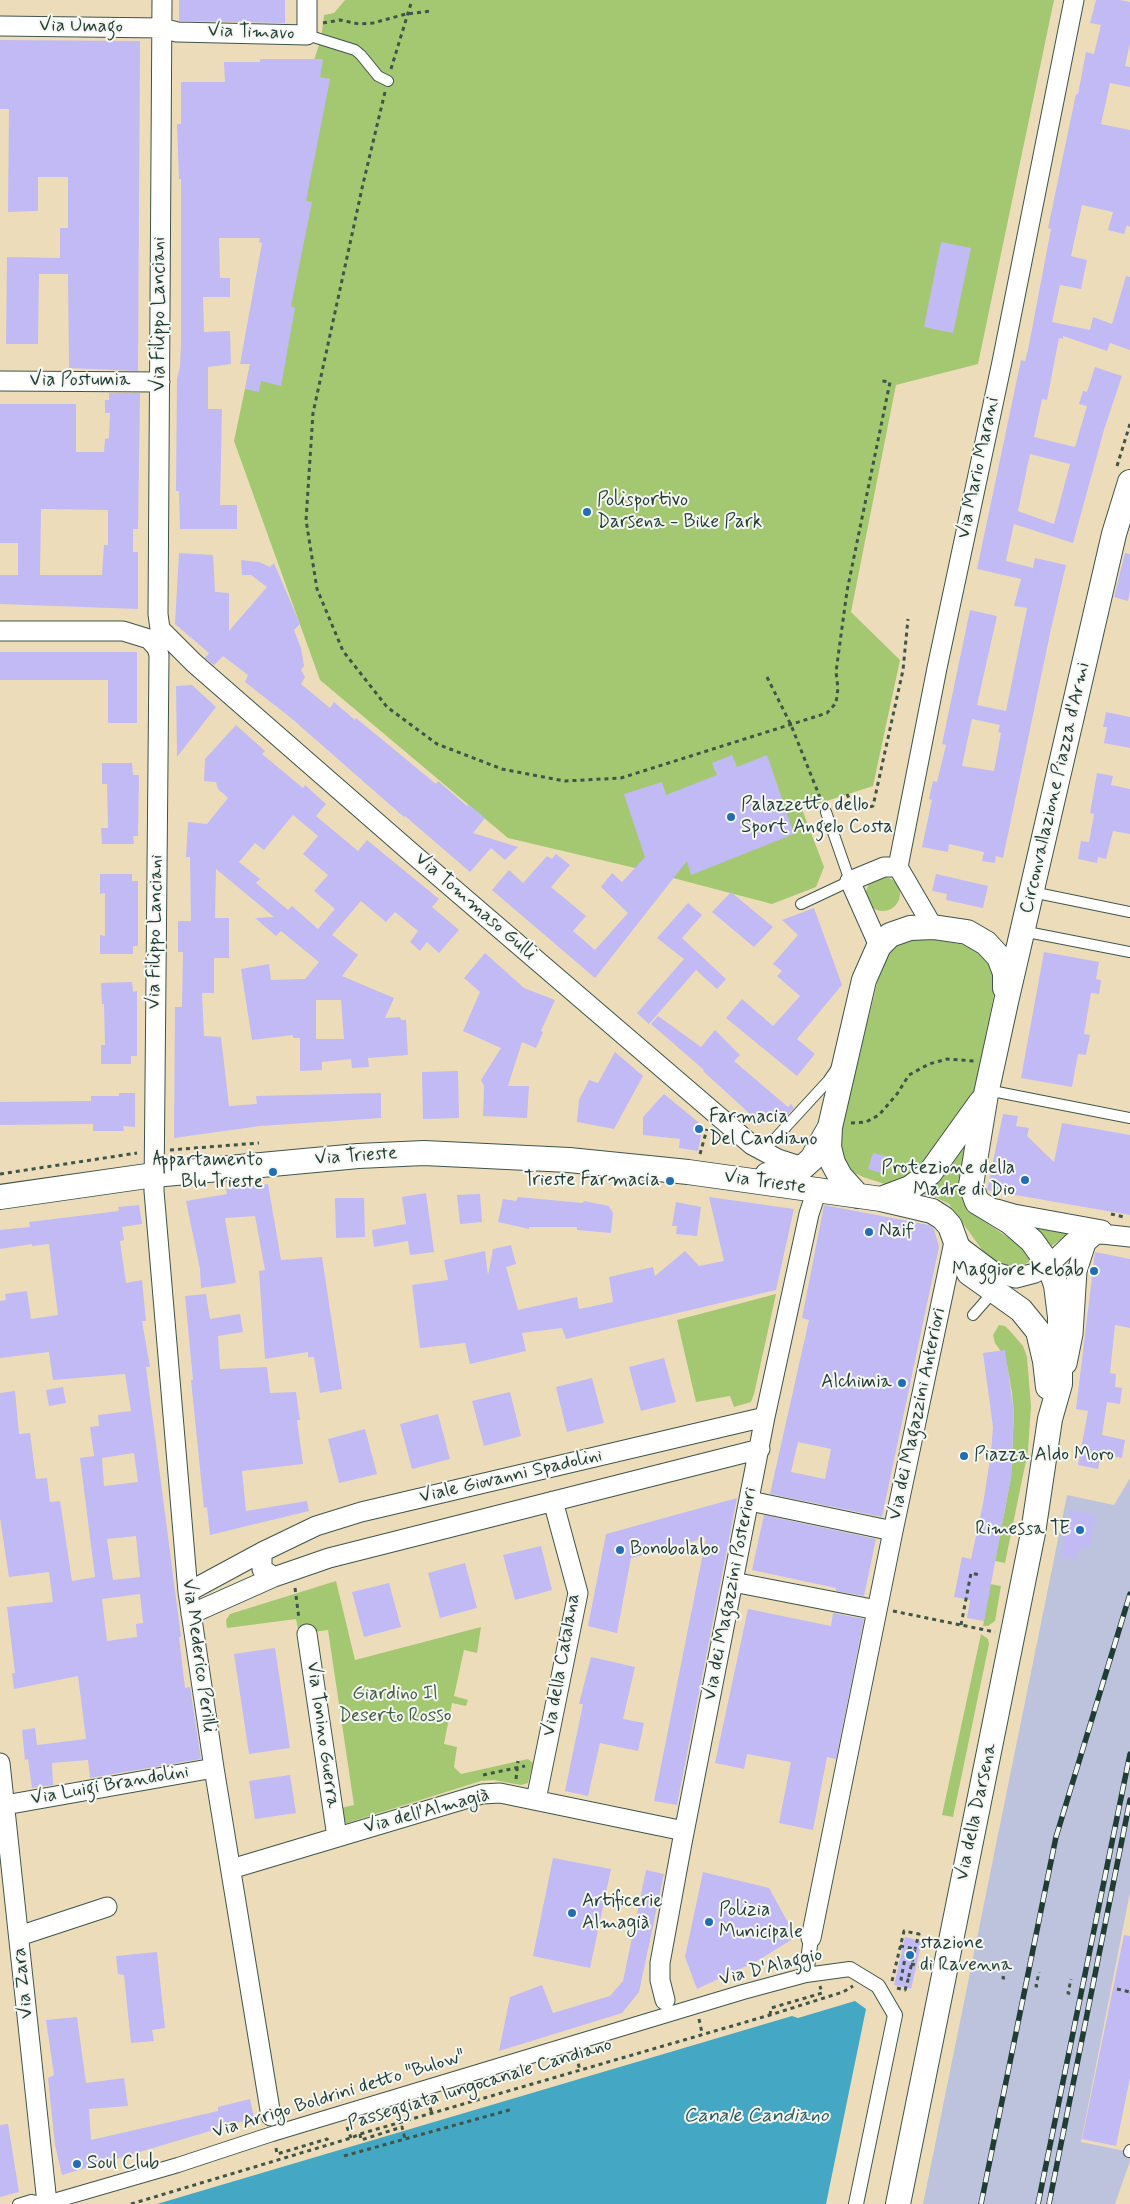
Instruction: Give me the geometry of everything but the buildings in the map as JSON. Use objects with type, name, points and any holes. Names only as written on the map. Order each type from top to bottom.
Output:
[{"type":"street","name":"Via Filippo Lanciani","points":[[159,625],[162,0]]},
{"type":"street","name":"Via Timavo","points":[[162,28],[177,32],[307,28],[307,0]]},
{"type":"street","name":"Via Mario Marani","points":[[898,867],[1074,0]]},
{"type":"street","name":"Via Umago","points":[[0,26],[162,28]]},
{"type":"street","name":"Via Postumia","points":[[0,380],[160,382]]},
{"type":"street","name":"Circonvallazione Piazza d'Armi","points":[[978,1202],[971,1185],[986,1092],[1114,534],[1123,477]]},
{"type":"street","points":[[0,631],[123,631],[159,625]]},
{"type":"street","name":"Via Tommaso Gulli","points":[[159,625],[194,663],[752,1145],[778,1159],[803,1167]]},
{"type":"street","name":"Via Filippo Lanciani","points":[[123,631],[149,639],[157,648],[158,655],[154,1176]]},
{"type":"street","name":"Via Filippo Lanciani","points":[[159,688],[168,669],[175,663],[184,661],[194,663]]},
{"type":"street","points":[[879,946],[850,881],[884,867],[898,867],[934,927]]},
{"type":"street","points":[[858,1196],[845,1182],[833,1163],[829,1148],[830,1127],[864,980],[879,946],[890,935],[910,928],[934,927],[995,934],[1008,930],[1017,923],[1031,898]]},
{"type":"street","points":[[967,932],[986,943],[1000,958],[1005,973],[1006,1002]]},
{"type":"street","name":"Circonvallazione Piazza d'Armi","points":[[881,1200],[910,1188],[930,1173],[986,1092]]},
{"type":"street","points":[[803,1167],[812,1159],[830,1127]]},
{"type":"street","name":"Via Trieste","points":[[0,1197],[154,1176],[358,1156],[424,1153],[569,1160],[688,1172],[881,1200]]},
{"type":"street","name":"Via Trieste","points":[[713,1175],[787,1174],[796,1172],[803,1167]]},
{"type":"street","name":"Via Mederico Perilli","points":[[154,1176],[188,1592],[214,1768],[273,2125]]},
{"type":"street","name":"Via dei Magazzini Posteriori","points":[[668,2007],[660,1980],[660,1963],[684,1831],[750,1501],[764,1417],[809,1214],[818,1190]]},
{"type":"street","name":"Via della Darsena","points":[[881,1200],[932,1211],[943,1218],[950,1226],[954,1242],[969,1273],[1021,1310],[1038,1331],[1045,1361],[1050,1419]]},
{"type":"street","points":[[978,1202],[1014,1214],[1097,1228],[1123,1236]]},
{"type":"street","name":"Via della Darsena","points":[[978,1202],[1010,1222],[1032,1241],[1050,1265],[1056,1285],[1060,1317],[1060,1384]]},
{"type":"street","points":[[954,1242],[994,1272],[1016,1278],[1035,1273],[1050,1265],[1073,1242],[1096,1234],[1123,1236]]},
{"type":"street","name":"Via della Darsena","points":[[898,2204],[1033,1533],[1050,1419],[1073,1334],[1078,1271],[1086,1243],[1096,1234]]},
{"type":"street","name":"Via dei Magazzini Anteriori","points":[[811,1938],[885,1610],[892,1534],[954,1242]]},
{"type":"street","name":"Viale Giovanni Spadolini","points":[[188,1592],[262,1552],[316,1526],[362,1512],[764,1417]]},
{"type":"street","name":"Viale Giovanni Spadolini","points":[[191,1614],[274,1577],[328,1558],[760,1449]]},
{"type":"street","name":"Via della Catalana","points":[[536,1800],[578,1592],[553,1501]]},
{"type":"street","name":"Via dei Magazzini Anteriori","points":[[750,1501],[892,1534]]},
{"type":"street","points":[[262,1552],[262,1569],[274,1577]]},
{"type":"street","points":[[733,1582],[885,1610]]},
{"type":"street","name":"Via Tonino Guerra","points":[[307,1634],[337,1837]]},
{"type":"street","name":"Via Zara","points":[[0,1763],[47,2202]]},
{"type":"street","name":"Via Luigi Brandolini","points":[[5,1805],[214,1768]]},
{"type":"street","name":"Via dell'Almagià","points":[[231,1869],[482,1794],[500,1793],[684,1831]]},
{"type":"street","points":[[19,1936],[107,1907]]},
{"type":"street","points":[[806,1975],[811,1938]]},
{"type":"street","name":"Via D'Alaggio","points":[[668,2007],[743,1992],[806,1975],[850,1969],[878,1986],[895,2015],[856,2204]]},
{"type":"street","name":"Via Arrigo Boldrini detto \"Bulow\"","points":[[47,2202],[178,2165],[273,2125],[668,2007]]},
{"type":"lane","points":[[307,28],[354,50],[361,55],[378,76],[388,81]]},
{"type":"lane","points":[[801,904],[850,881],[826,812]]},
{"type":"lane","points":[[1031,898],[1130,912]]},
{"type":"lane","points":[[1022,930],[1130,952]]},
{"type":"lane","points":[[752,1145],[772,1142],[828,1081],[847,1053]]},
{"type":"lane","points":[[986,1092],[1130,1118]]},
{"type":"lane","points":[[973,1315],[994,1291],[1016,1278]]},
{"type":"lane","name":"Via Arrigo Boldrini detto \"Bulow\"","points":[[18,2204],[31,2200],[47,2202]]},
{"type":"path","points":[[412,0],[406,14],[388,81],[363,184],[313,413],[306,520],[317,589],[343,651],[387,707],[437,744],[502,769],[565,781],[621,778],[827,713],[836,703],[838,688],[836,672],[847,591],[890,382],[882,381]]},
{"type":"path","points":[[307,28],[340,20],[359,24],[373,23],[406,14],[432,11]]},
{"type":"path","points":[[1123,477],[1130,424]]},
{"type":"path","points":[[847,794],[852,805],[859,810],[873,806],[903,670],[908,619]]},
{"type":"path","points":[[767,677],[791,725],[826,812]]},
{"type":"path","points":[[688,1172],[691,1154],[701,1154],[708,1123],[717,1114]]},
{"type":"path","points":[[961,1625],[971,1573],[980,1575]]},
{"type":"path","points":[[295,1586],[302,1634],[307,1634]]},
{"type":"path","points":[[885,1610],[995,1632]]},
{"type":"path","points":[[515,1782],[518,1761]]},
{"type":"path","points":[[904,1931],[918,1934],[905,1990],[891,1986],[900,1946],[904,1931]]},
{"type":"path","points":[[900,1946],[908,1945],[915,1949]]},
{"type":"path","points":[[906,1953],[901,1979],[908,1980]]},
{"type":"path","points":[[911,1964],[925,1967]]},
{"type":"path","points":[[1005,1978],[1003,1978],[1006,1965]]},
{"type":"path","points":[[1038,1986],[1036,1986],[1039,1972]]},
{"type":"path","points":[[1070,1994],[1068,1993],[1071,1980]]},
{"type":"path","points":[[1117,1989],[1130,1992]]},
{"type":"path","name":"Passeggiata lungocanale Candiano","points":[[131,2204],[360,2134],[843,1992]]},
{"type":"path","points":[[770,2015],[771,2008],[822,1993]]},
{"type":"path","points":[[700,2026],[702,2033]]},
{"type":"path","points":[[578,2061],[580,2070]]},
{"type":"path","points":[[430,2106],[432,2114]]},
{"type":"path","points":[[344,2156],[513,2109]]},
{"type":"path","points":[[360,2134],[361,2140],[402,2127],[405,2139]]},
{"type":"path","points":[[348,2130],[351,2138]]},
{"type":"path","points":[[277,2154],[327,2139],[332,2144]]},
{"type":"path","points":[[157,2192],[162,2195]]},
{"type":"shaded area","points":[[1130,1478],[1130,1892],[1081,2142],[1130,2152],[1130,2161],[1115,2204],[923,2204],[1067,1495],[1114,1505]]},
{"type":"green space","points":[[345,0],[1054,0],[978,364],[896,385],[851,612],[900,660],[873,786],[802,809],[824,867],[816,887],[772,904],[635,868],[508,838],[320,680],[234,441],[315,57],[321,39],[324,15],[334,13]]},
{"type":"green space","points":[[883,877],[890,878],[895,882],[899,887],[899,901],[895,906],[890,910],[883,911],[876,910],[871,906],[867,901],[866,894],[867,887],[871,882],[876,878]]},
{"type":"green space","points":[[926,938],[970,946],[986,956],[995,968],[995,989],[974,1094],[934,1155],[905,1182],[885,1184],[863,1177],[847,1169],[838,1145],[879,975],[889,951],[894,945],[909,940]]},
{"type":"green space","points":[[964,1142],[966,1144],[960,1177],[961,1189],[966,1205],[977,1216],[1020,1246],[1029,1257],[1029,1262],[1017,1268],[1005,1267],[988,1258],[949,1204],[923,1194],[923,1188]]},
{"type":"green space","points":[[1030,1224],[1078,1231],[1068,1234],[1050,1247]]},
{"type":"green space","points":[[776,1294],[751,1402],[734,1407],[730,1396],[696,1402],[677,1320]]},
{"type":"green space","points":[[999,1325],[1005,1326],[1023,1346],[1027,1357],[1031,1406],[1028,1451],[1005,1563],[995,1561],[1011,1477],[1014,1413],[1007,1365],[995,1343],[993,1335]]},
{"type":"green space","name":"Giardino Il Deserto Rosso","points":[[336,1581],[355,1660],[481,1627],[477,1653],[464,1650],[454,1696],[468,1700],[466,1706],[452,1703],[444,1744],[457,1747],[454,1767],[461,1774],[528,1759],[533,1763],[528,1783],[521,1785],[494,1780],[481,1781],[347,1823],[341,1821],[340,1808],[354,1805],[328,1630],[299,1634],[296,1619],[227,1628],[226,1620],[230,1614]]},
{"type":"green space","points":[[990,1584],[1001,1586],[995,1621],[988,1626],[983,1626]]},
{"type":"green space","points":[[981,1634],[988,1639],[989,1644],[953,1817],[942,1815]]},
{"type":"water","name":"Canale Candiano","points":[[855,2001],[866,2009],[826,2204],[157,2204],[792,2016],[798,2018]]},
{"type":"railway","points":[[981,2204],[1056,1837],[1130,1594]]},
{"type":"railway","points":[[1038,2204],[1130,1754]]},
{"type":"railway","points":[[1049,2204],[1130,1800]]},
{"type":"place","name":"Polisportivo Darsena - Bike Park","points":[[587,512]]},
{"type":"place","name":"Palazzetto dello Sport Angelo Costa","points":[[731,817]]},
{"type":"place","name":"Farmacia Del Candiano","points":[[699,1129]]},
{"type":"place","name":"Appartamento Blu Trieste","points":[[273,1172]]},
{"type":"place","name":"Protezione della Madre di Dio","points":[[1025,1180]]},
{"type":"place","name":"Trieste Farmacia","points":[[670,1181]]},
{"type":"place","name":"Naif","points":[[869,1232]]},
{"type":"place","name":"Maggiore Kebab","points":[[1094,1271]]},
{"type":"place","name":"Alchimia","points":[[902,1383]]},
{"type":"place","name":"Piazza Aldo Moro","points":[[964,1456]]},
{"type":"place","name":"Rimessa TE","points":[[1080,1530]]},
{"type":"place","name":"Bonobolabo","points":[[620,1550]]},
{"type":"place","name":"Artificerie Almagià","points":[[572,1913]]},
{"type":"place","name":"Polizia Municipale","points":[[709,1922]]},
{"type":"place","name":"stazione di Ravenna","points":[[910,1955]]},
{"type":"place","name":"Soul Club","points":[[77,2164]]}]
